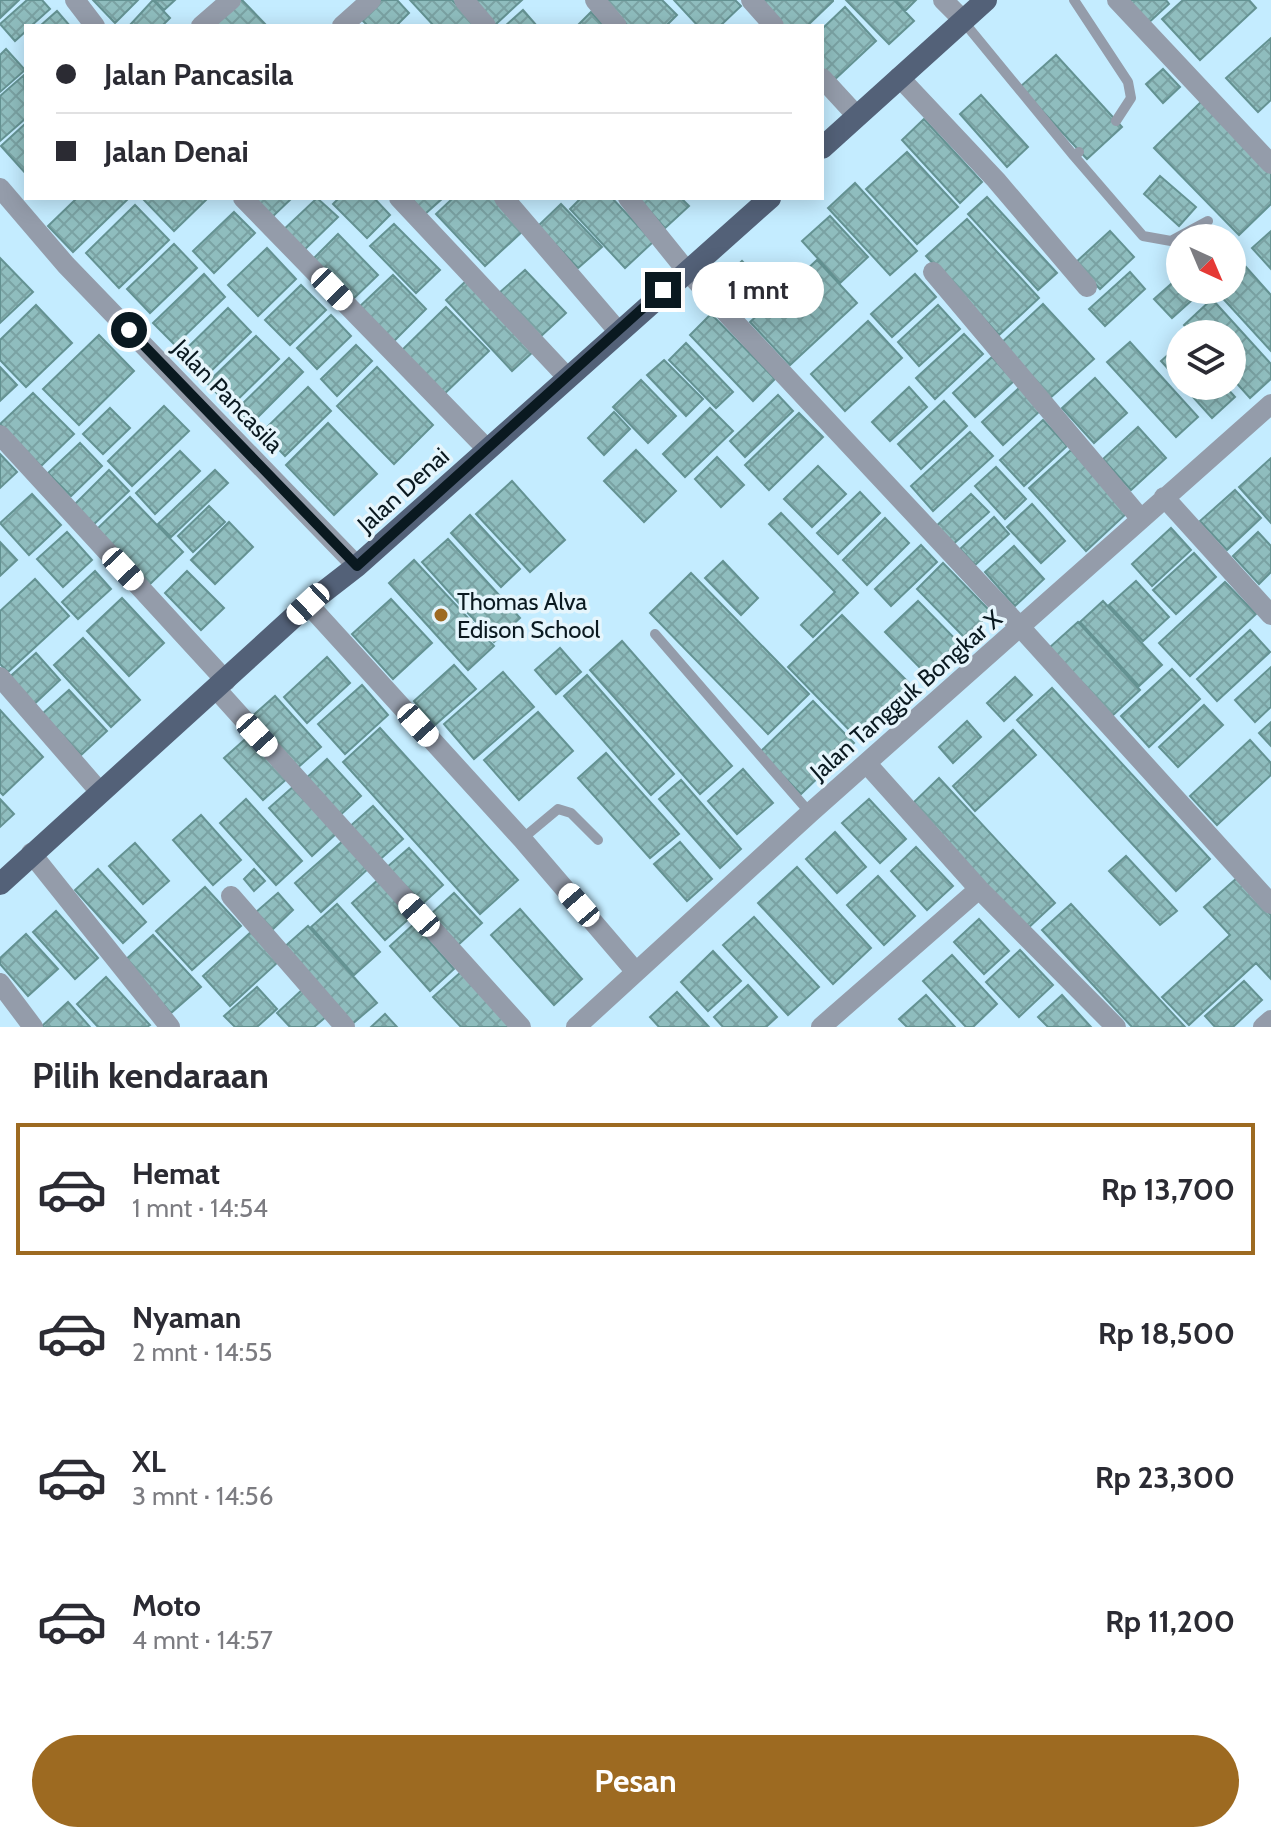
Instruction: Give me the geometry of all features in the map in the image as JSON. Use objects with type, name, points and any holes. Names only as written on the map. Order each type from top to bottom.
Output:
[{"type":"main road","points":[[824,146],[986,0]]},
{"type":"main road","name":"Jalan Denai","points":[[3,876],[222,686],[308,604],[357,566],[766,200]]},
{"type":"street","points":[[75,0],[93,24]]},
{"type":"street","points":[[203,24],[231,0]]},
{"type":"street","points":[[350,24],[371,0]]},
{"type":"street","points":[[464,0],[484,24]]},
{"type":"street","points":[[595,0],[615,24]]},
{"type":"street","points":[[751,0],[772,24]]},
{"type":"street","points":[[943,0],[963,20]]},
{"type":"street","points":[[1117,0],[1271,164]]},
{"type":"street","points":[[899,77],[996,180],[1087,287]]},
{"type":"street","points":[[824,80],[856,115]]},
{"type":"street","name":"Jalan Pancasila","points":[[0,188],[66,265],[357,566]]},
{"type":"street","points":[[245,200],[487,449]]},
{"type":"street","points":[[401,200],[567,377]]},
{"type":"street","points":[[506,200],[618,331]]},
{"type":"street","points":[[630,200],[686,270],[1022,629],[1271,904]]},
{"type":"street","points":[[933,272],[1141,519]]},
{"type":"street","name":"Jalan Tangguk Bongkar X","points":[[576,1027],[810,813],[1022,629],[1164,497],[1271,404]]},
{"type":"street","points":[[0,435],[521,1027]]},
{"type":"street","points":[[1164,497],[1271,615]]},
{"type":"street","points":[[308,604],[522,839],[636,972]]},
{"type":"street","points":[[0,677],[100,792]]},
{"type":"street","points":[[868,765],[979,889],[1116,1027]]},
{"type":"street","points":[[31,853],[170,1027]]},
{"type":"street","points":[[821,1027],[979,889]]},
{"type":"street","points":[[231,896],[345,1027]]},
{"type":"street","points":[[0,983],[33,1027]]},
{"type":"street","points":[[1263,1027],[1271,1020]]},
{"type":"lane","points":[[1074,0],[1128,82],[1131,98],[1116,121]]},
{"type":"lane","points":[[963,20],[1143,236],[1171,241],[1208,221]]},
{"type":"lane","points":[[655,634],[810,813]]},
{"type":"lane","points":[[522,839],[558,809],[571,813],[598,840]]},
{"type":"building","points":[[0,0],[19,0],[0,18]]},
{"type":"building","points":[[27,0],[42,0],[50,9],[33,24],[24,24],[24,33],[15,41],[0,24]]},
{"type":"building","points":[[93,0],[138,0],[115,23]]},
{"type":"building","points":[[153,0],[170,18],[164,24],[131,24]]},
{"type":"building","points":[[154,0],[175,0],[164,10]]},
{"type":"building","points":[[242,0],[265,24],[214,24]]},
{"type":"building","points":[[381,0],[397,0],[409,13],[398,24],[366,24],[361,19]]},
{"type":"building","points":[[410,0],[452,0],[475,24],[432,24]]},
{"type":"building","points":[[475,0],[522,0],[496,24]]},
{"type":"building","points":[[604,0],[662,0],[677,15],[668,24],[626,24]]},
{"type":"building","points":[[674,0],[735,0],[741,6],[722,24],[696,24]]},
{"type":"building","points":[[752,0],[833,0],[809,24],[774,24]]},
{"type":"building","points":[[846,0],[894,0],[914,21],[889,44]]},
{"type":"building","points":[[895,0],[916,0],[905,11]]},
{"type":"building","points":[[1121,0],[1166,0],[1169,4],[1145,26]]},
{"type":"building","points":[[1183,0],[1249,0],[1256,8],[1200,60],[1162,19]]},
{"type":"building","points":[[845,7],[876,41],[832,82],[824,73],[824,27]]},
{"type":"building","points":[[523,10],[535,24],[507,24]]},
{"type":"building","points":[[57,11],[68,24],[42,24]]},
{"type":"building","points":[[591,12],[602,24],[579,24]]},
{"type":"building","points":[[1271,38],[1271,100],[1258,112],[1226,78]]},
{"type":"building","points":[[6,49],[24,71],[0,92],[0,55]]},
{"type":"building","points":[[1056,55],[1122,127],[1087,159],[1020,87]]},
{"type":"building","points":[[1163,69],[1180,87],[1163,103],[1146,84]]},
{"type":"building","points":[[24,75],[24,120],[0,141],[0,96]]},
{"type":"building","points":[[981,95],[1028,147],[1007,167],[960,114]]},
{"type":"building","points":[[1203,100],[1271,170],[1271,204],[1246,228],[1246,224],[1228,224],[1154,148]]},
{"type":"building","points":[[924,119],[982,182],[960,203],[902,140]]},
{"type":"building","points":[[24,125],[24,172],[1,146]]},
{"type":"building","points":[[907,152],[958,207],[917,244],[866,189]]},
{"type":"building","points":[[1160,176],[1196,207],[1181,224],[1177,224],[1144,194]]},
{"type":"building","points":[[855,183],[917,251],[890,275],[828,208]]},
{"type":"building","points":[[987,197],[1057,273],[1038,290],[968,214]]},
{"type":"building","points":[[75,200],[127,200],[73,252],[48,226]]},
{"type":"building","points":[[144,200],[206,200],[174,231]]},
{"type":"building","points":[[255,200],[290,200],[268,221]]},
{"type":"building","points":[[315,200],[319,200],[338,217],[300,254],[280,233]]},
{"type":"building","points":[[337,200],[376,200],[390,215],[367,238],[333,204]]},
{"type":"building","points":[[413,200],[441,200],[425,214]]},
{"type":"building","points":[[451,200],[496,200],[524,230],[485,266],[436,214]]},
{"type":"building","points":[[579,200],[614,200],[653,242],[625,268],[570,209]]},
{"type":"building","points":[[640,200],[683,200],[689,206],[665,228]]},
{"type":"building","points":[[561,204],[602,247],[578,268],[538,226]]},
{"type":"building","points":[[135,205],[169,240],[119,288],[86,253]]},
{"type":"building","points":[[234,212],[255,233],[214,273],[193,251]]},
{"type":"building","points":[[830,216],[868,257],[840,283],[802,241]]},
{"type":"building","points":[[967,219],[1039,298],[999,335],[926,256]]},
{"type":"building","points":[[394,224],[440,270],[416,293],[370,246]]},
{"type":"building","points":[[1110,231],[1134,257],[1100,289],[1075,263]]},
{"type":"building","points":[[1271,231],[1271,269],[1252,248]]},
{"type":"building","points":[[338,234],[378,275],[350,302],[311,261]]},
{"type":"building","points":[[174,244],[197,268],[150,313],[127,289]]},
{"type":"building","points":[[267,248],[296,279],[258,316],[228,285]]},
{"type":"building","points":[[0,258],[33,292],[0,323]]},
{"type":"building","points":[[817,260],[857,303],[790,365],[750,322]]},
{"type":"building","points":[[742,261],[760,280],[729,310],[711,291]]},
{"type":"building","points":[[1246,267],[1271,295],[1271,351],[1246,320],[1228,304],[1246,304]]},
{"type":"building","points":[[525,270],[566,313],[540,337],[499,293]]},
{"type":"building","points":[[1130,272],[1145,289],[1105,326],[1089,309]]},
{"type":"building","points":[[204,274],[225,297],[175,345],[153,323]]},
{"type":"building","points":[[915,274],[936,297],[892,337],[871,314]]},
{"type":"building","points":[[393,275],[426,309],[392,343],[358,308]]},
{"type":"building","points":[[468,279],[534,351],[512,371],[446,300]]},
{"type":"building","points":[[301,285],[326,310],[290,345],[265,320]]},
{"type":"building","points":[[1166,288],[1166,304],[1188,304],[1172,318],[1154,299]]},
{"type":"building","points":[[1043,304],[1094,359],[1050,398],[1000,344]]},
{"type":"building","points":[[1207,304],[1217,304],[1231,320],[1189,320]]},
{"type":"building","points":[[36,305],[72,343],[26,387],[0,360],[0,340]]},
{"type":"building","points":[[938,305],[960,329],[919,366],[898,342]]},
{"type":"building","points":[[446,307],[489,351],[441,397],[399,353]]},
{"type":"building","points":[[228,308],[251,332],[204,378],[181,354]]},
{"type":"building","points":[[711,314],[775,379],[753,401],[690,335]]},
{"type":"building","points":[[331,315],[351,336],[317,369],[297,348]]},
{"type":"building","points":[[868,321],[902,358],[845,411],[811,374]]},
{"type":"building","points":[[964,334],[983,354],[935,399],[916,378]]},
{"type":"building","points":[[99,335],[134,371],[79,425],[43,389]]},
{"type":"building","points":[[256,336],[279,359],[230,407],[207,383]]},
{"type":"building","points":[[1246,336],[1271,364],[1271,379],[1250,398],[1246,394]]},
{"type":"building","points":[[1130,342],[1166,382],[1166,400],[1183,400],[1198,417],[1176,437],[1107,362]]},
{"type":"building","points":[[686,343],[733,392],[716,408],[669,360]]},
{"type":"building","points":[[356,345],[372,361],[337,396],[321,379]]},
{"type":"building","points":[[992,357],[1014,381],[975,417],[953,393]]},
{"type":"building","points":[[289,358],[303,372],[251,424],[237,409]]},
{"type":"building","points":[[664,360],[703,399],[686,416],[647,375]]},
{"type":"building","points":[[0,367],[17,385],[0,401]]},
{"type":"building","points":[[377,367],[433,425],[394,464],[337,406]]},
{"type":"building","points":[[1095,378],[1127,413],[1094,443],[1062,408]]},
{"type":"building","points":[[641,380],[676,416],[648,443],[613,407]]},
{"type":"building","points":[[308,387],[331,411],[285,456],[262,432]]},
{"type":"building","points":[[909,387],[927,407],[890,441],[872,422]]},
{"type":"building","points":[[1020,387],[1041,410],[1003,445],[982,422]]},
{"type":"building","points":[[33,393],[74,434],[41,466],[0,424]]},
{"type":"building","points":[[778,395],[793,411],[745,457],[730,441]]},
{"type":"building","points":[[1196,400],[1232,400],[1212,418]]},
{"type":"building","points":[[944,401],[967,426],[921,469],[898,444]]},
{"type":"building","points":[[164,406],[189,431],[132,486],[108,461]]},
{"type":"building","points":[[110,408],[130,428],[103,454],[83,434]]},
{"type":"building","points":[[710,408],[733,431],[685,477],[663,454]]},
{"type":"building","points":[[614,412],[630,429],[604,455],[588,438]]},
{"type":"building","points":[[799,413],[823,437],[769,490],[745,465]]},
{"type":"building","points":[[1043,420],[1067,446],[1024,486],[1000,460]]},
{"type":"building","points":[[328,423],[377,474],[334,515],[286,465]]},
{"type":"building","points":[[1138,427],[1166,458],[1131,490],[1103,459]]},
{"type":"building","points":[[970,432],[993,456],[933,511],[911,486]]},
{"type":"building","points":[[80,443],[102,466],[71,496],[48,473]]},
{"type":"building","points":[[636,450],[676,491],[644,522],[604,481]]},
{"type":"building","points":[[1071,450],[1128,512],[1086,551],[1029,488]]},
{"type":"building","points":[[180,451],[200,471],[155,514],[136,493]]},
{"type":"building","points":[[0,454],[17,472],[0,488]]},
{"type":"building","points":[[717,457],[744,485],[721,507],[695,479]]},
{"type":"building","points":[[1271,458],[1271,523],[1239,487]]},
{"type":"building","points":[[818,466],[846,494],[812,527],[784,499]]},
{"type":"building","points":[[996,467],[1026,499],[1005,519],[975,486]]},
{"type":"building","points":[[109,470],[129,491],[93,525],[74,505]]},
{"type":"building","points":[[215,470],[228,483],[171,537],[158,524]]},
{"type":"building","points":[[512,481],[565,540],[530,572],[476,514]]},
{"type":"building","points":[[1235,490],[1261,518],[1227,550],[1200,521]]},
{"type":"building","points":[[860,492],[880,513],[838,554],[817,533]]},
{"type":"building","points":[[32,494],[61,525],[29,555],[0,523]]},
{"type":"building","points":[[971,494],[989,512],[951,546],[934,528]]},
{"type":"building","points":[[130,497],[183,552],[149,585],[96,530]]},
{"type":"building","points":[[1032,504],[1065,541],[1041,563],[1007,527]]},
{"type":"building","points":[[209,506],[225,522],[193,552],[178,536]]},
{"type":"building","points":[[781,513],[858,593],[813,637],[801,625],[835,592],[769,524]]},
{"type":"building","points":[[470,515],[520,569],[501,587],[451,533]]},
{"type":"building","points":[[994,517],[1009,534],[975,565],[960,549]]},
{"type":"building","points":[[885,518],[909,543],[867,585],[843,560]]},
{"type":"building","points":[[229,522],[253,547],[215,584],[191,560]]},
{"type":"building","points":[[1171,528],[1191,550],[1152,586],[1132,564]]},
{"type":"building","points":[[67,532],[92,560],[63,587],[37,559]]},
{"type":"building","points":[[1258,532],[1271,546],[1271,572],[1259,584],[1233,556]]},
{"type":"building","points":[[448,539],[520,618],[494,642],[422,562]]},
{"type":"building","points":[[0,542],[17,560],[0,576]]},
{"type":"building","points":[[921,545],[937,562],[891,606],[875,589]]},
{"type":"building","points":[[1014,546],[1044,579],[1015,606],[985,572]]},
{"type":"building","points":[[1194,553],[1216,577],[1176,614],[1153,590]]},
{"type":"building","name":"Thomas Alva Edison School","points":[[414,560],[494,646],[468,670],[389,583]]},
{"type":"building","points":[[723,561],[758,598],[741,615],[705,578]]},
{"type":"building","points":[[943,563],[991,612],[965,638],[917,589]]},
{"type":"building","points":[[95,571],[111,589],[78,619],[62,602]]},
{"type":"building","points":[[187,571],[224,608],[201,630],[165,593]]},
{"type":"building","points":[[691,573],[809,694],[768,734],[650,613]]},
{"type":"building","points":[[35,579],[69,616],[8,672],[0,664],[0,611]]},
{"type":"building","points":[[1136,581],[1169,617],[1143,641],[1109,605]]},
{"type":"building","points":[[1225,582],[1256,614],[1190,676],[1159,643]]},
{"type":"building","points":[[122,598],[164,643],[129,676],[87,631]]},
{"type":"building","points":[[391,599],[432,643],[393,679],[352,634]]},
{"type":"building","points":[[918,601],[963,647],[930,678],[885,632]]},
{"type":"building","points":[[1103,601],[1162,665],[1139,686],[1080,622]]},
{"type":"building","points":[[842,615],[913,687],[859,740],[788,667]]},
{"type":"building","points":[[1078,622],[1140,690],[1112,716],[1049,648]]},
{"type":"building","points":[[1250,630],[1270,652],[1217,701],[1197,679]]},
{"type":"building","points":[[83,638],[140,700],[111,727],[54,665]]},
{"type":"building","points":[[622,641],[732,766],[700,794],[590,670]]},
{"type":"building","points":[[560,648],[581,672],[556,694],[535,670]]},
{"type":"building","points":[[36,653],[60,680],[29,709],[4,682]]},
{"type":"building","points":[[327,657],[350,683],[307,723],[284,697]]},
{"type":"building","points":[[454,665],[476,689],[435,725],[414,701]]},
{"type":"building","points":[[1271,667],[1271,707],[1255,722],[1235,700]]},
{"type":"building","points":[[1172,669],[1200,699],[1149,747],[1121,716]]},
{"type":"building","points":[[503,672],[534,707],[474,759],[444,724]]},
{"type":"building","points":[[587,675],[674,774],[651,795],[564,696]]},
{"type":"building","points":[[1015,677],[1032,695],[1004,721],[987,703]]},
{"type":"building","points":[[362,685],[388,715],[345,754],[318,724]]},
{"type":"building","points":[[1052,688],[1210,859],[1176,891],[1017,720]]},
{"type":"building","points":[[69,690],[107,731],[81,755],[42,714]]},
{"type":"building","points":[[275,696],[321,747],[295,770],[249,719]]},
{"type":"building","points":[[813,701],[854,743],[801,794],[760,752]]},
{"type":"building","points":[[1204,705],[1223,725],[1178,767],[1159,747]]},
{"type":"building","points":[[0,710],[43,757],[3,795],[0,792]]},
{"type":"building","points":[[538,712],[573,751],[519,800],[484,760]]},
{"type":"building","points":[[967,721],[981,737],[953,763],[939,747]]},
{"type":"building","points":[[1271,722],[1271,746],[1259,733]]},
{"type":"building","points":[[380,728],[518,880],[480,914],[343,762]]},
{"type":"building","points":[[1013,730],[1036,755],[975,811],[953,786]]},
{"type":"building","points":[[251,734],[289,777],[263,800],[224,758]]},
{"type":"building","points":[[1250,740],[1271,763],[1271,775],[1217,825],[1190,796]]},
{"type":"building","points":[[606,753],[679,834],[650,858],[578,778]]},
{"type":"building","points":[[327,759],[361,796],[337,818],[304,780]]},
{"type":"building","points":[[743,769],[773,803],[737,834],[708,801]]},
{"type":"building","points":[[939,778],[1055,903],[1027,929],[912,804]]},
{"type":"building","points":[[681,780],[741,849],[720,868],[659,799]]},
{"type":"building","points":[[294,786],[337,833],[312,856],[269,808]]},
{"type":"building","points":[[0,799],[14,814],[0,827]]},
{"type":"building","points":[[246,799],[302,861],[276,885],[220,823]]},
{"type":"building","points":[[869,799],[906,839],[880,863],[842,823]]},
{"type":"building","points":[[373,806],[403,839],[377,862],[347,829]]},
{"type":"building","points":[[201,815],[241,860],[213,885],[173,840]]},
{"type":"building","points":[[835,832],[866,867],[837,893],[806,859]]},
{"type":"building","points":[[344,840],[369,868],[321,912],[295,883]]},
{"type":"building","points":[[680,842],[712,879],[687,901],[654,864]]},
{"type":"building","points":[[135,843],[169,881],[143,904],[109,866]]},
{"type":"building","points":[[916,847],[953,886],[927,910],[891,871]]},
{"type":"building","points":[[409,848],[443,885],[420,906],[386,868]]},
{"type":"building","points":[[1126,856],[1177,911],[1160,925],[1109,871]]},
{"type":"building","points":[[797,867],[871,948],[833,984],[758,903]]},
{"type":"building","points":[[98,869],[146,922],[123,943],[75,890]]},
{"type":"building","points":[[254,869],[265,881],[254,891],[244,879]]},
{"type":"building","points":[[878,876],[915,916],[884,945],[847,905]]},
{"type":"building","points":[[1237,878],[1271,915],[1271,979],[1256,963],[1189,1025],[1162,997],[1230,935],[1204,907]]},
{"type":"building","points":[[379,879],[412,916],[385,940],[352,903]]},
{"type":"building","points":[[205,887],[241,926],[192,970],[156,931]]},
{"type":"building","points":[[278,893],[293,910],[272,930],[256,912]]},
{"type":"building","points":[[454,893],[482,923],[458,945],[431,914]]},
{"type":"building","points":[[337,904],[380,952],[354,975],[311,927]]},
{"type":"building","points":[[1071,904],[1185,1027],[1132,1027],[1042,930]]},
{"type":"building","points":[[520,909],[582,979],[554,1005],[491,935]]},
{"type":"building","points":[[56,911],[98,958],[75,979],[33,932]]},
{"type":"building","points":[[754,917],[819,987],[788,1015],[723,945]]},
{"type":"building","points":[[979,919],[1009,951],[984,974],[954,942]]},
{"type":"building","points":[[414,924],[454,969],[430,991],[390,946]]},
{"type":"building","points":[[308,926],[377,1003],[351,1025],[282,949]]},
{"type":"building","points":[[251,932],[278,962],[230,1006],[203,976]]},
{"type":"building","points":[[26,934],[58,969],[28,996],[0,964],[0,958]]},
{"type":"building","points":[[153,935],[201,987],[171,1013],[124,961]]},
{"type":"building","points":[[1020,950],[1053,985],[1019,1017],[986,982]]},
{"type":"building","points":[[713,951],[741,981],[708,1011],[681,982]]},
{"type":"building","points":[[952,955],[997,1004],[973,1027],[966,1027],[923,981]]},
{"type":"building","points":[[461,972],[511,1027],[461,1027],[433,997]]},
{"type":"building","points":[[106,977],[150,1025],[98,1027],[77,1004]]},
{"type":"building","points":[[1244,981],[1262,1000],[1233,1027],[1215,1027],[1205,1016]]},
{"type":"building","points":[[748,985],[777,1017],[766,1027],[723,1027],[714,1017]]},
{"type":"building","points":[[257,987],[277,1009],[257,1027],[235,1027],[224,1016]]},
{"type":"building","points":[[303,989],[327,1016],[314,1027],[290,1027],[277,1013]]},
{"type":"building","points":[[677,992],[709,1027],[659,1027],[650,1017]]},
{"type":"building","points":[[926,995],[955,1027],[907,1027],[899,1019]]},
{"type":"building","points":[[1062,995],[1091,1027],[1048,1027],[1038,1017]]},
{"type":"building","points":[[68,1002],[90,1027],[41,1027]]},
{"type":"building","points":[[385,1014],[397,1027],[371,1027]]},
{"type":"place","name":"Thomas Alva Edison School","points":[[441,615]]},
{"type":"route","points":[[129,330],[357,566],[663,290]]}]
